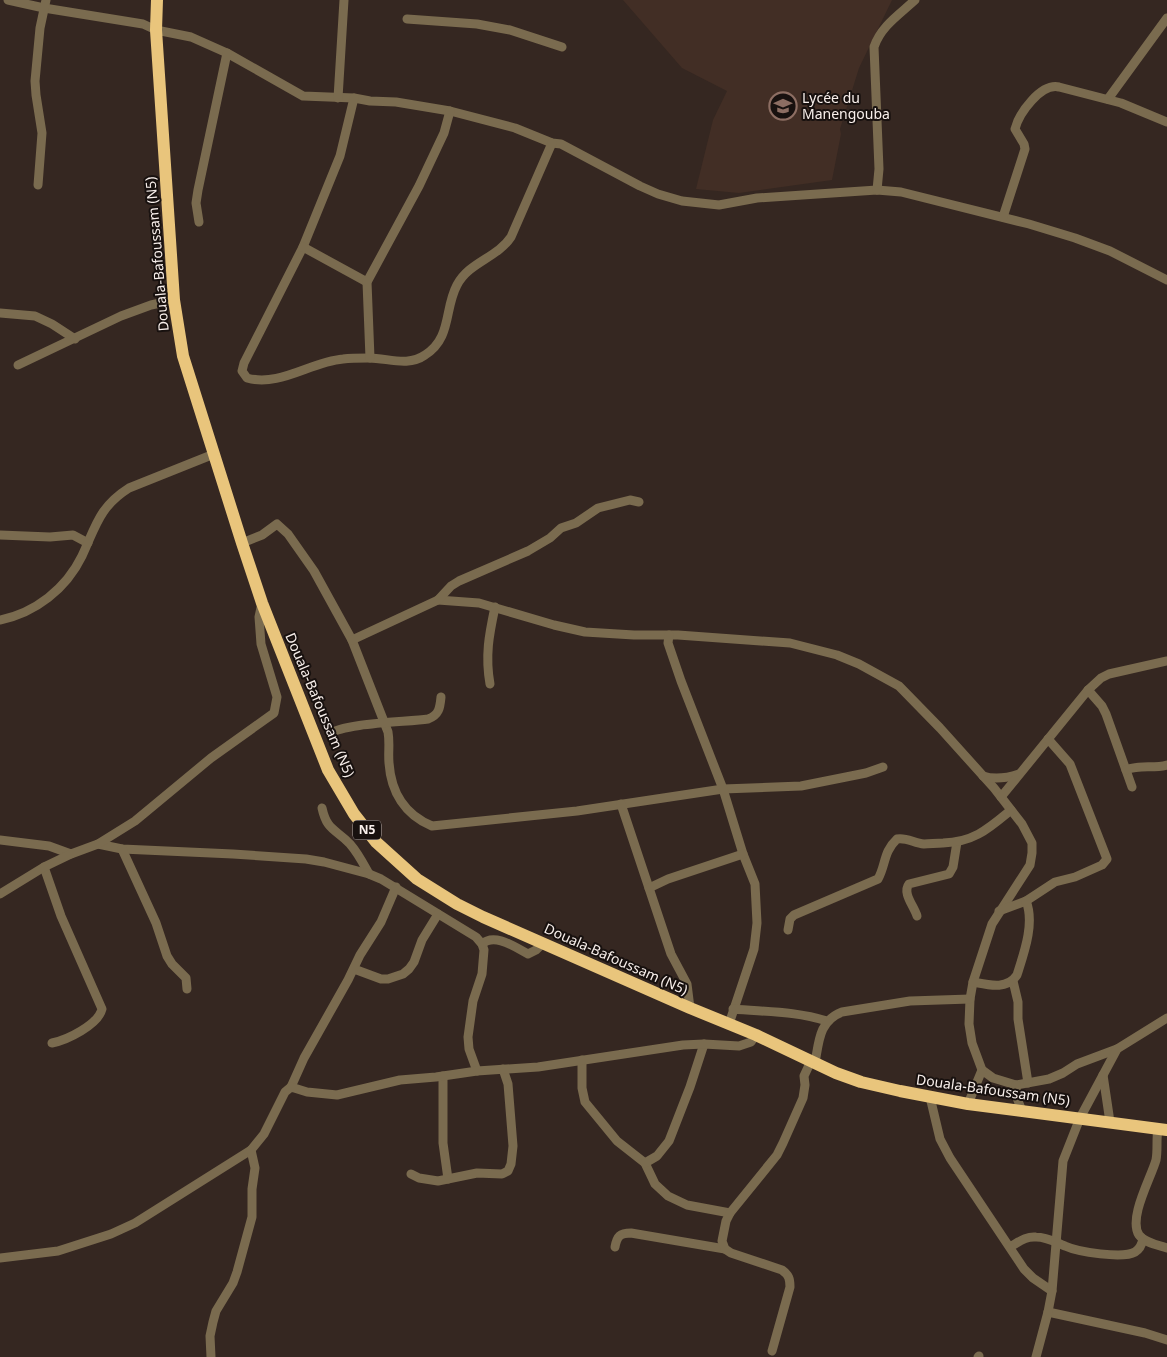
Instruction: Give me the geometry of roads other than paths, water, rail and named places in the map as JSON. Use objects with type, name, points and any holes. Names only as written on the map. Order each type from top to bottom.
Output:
[{"type":"highway","name":"Douala-Bafoussam (N5)","points":[[156,0],[156,30],[174,300],[187,372],[262,603],[328,770],[354,814],[376,842],[417,879],[458,904],[484,917],[861,1082],[968,1104],[1163,1129]]},
{"type":"street","points":[[8,0],[45,4],[143,24],[156,30],[191,37],[227,53],[303,96],[396,102],[450,111],[515,128],[552,143],[561,144],[649,190],[682,201],[719,205],[757,198],[877,190],[901,192],[1003,217],[1075,238],[1110,251],[1167,280]]},
{"type":"street","points":[[338,98],[344,0]]},
{"type":"street","points":[[877,190],[879,170],[874,47],[880,33],[915,0]]},
{"type":"street","points":[[38,185],[42,133],[36,99],[36,81],[45,4]]},
{"type":"street","points":[[1108,99],[1167,18]]},
{"type":"street","points":[[407,19],[477,24],[510,30],[562,47]]},
{"type":"street","points":[[199,222],[196,203],[198,190],[227,53]]},
{"type":"street","points":[[1003,217],[1025,149],[1015,129],[1016,123],[1038,94],[1055,86],[1134,107],[1167,122]]},
{"type":"street","points":[[354,98],[340,156],[303,248],[244,364],[243,375],[254,380],[278,378],[341,359],[370,358],[407,362],[426,355],[444,334],[457,284],[475,265],[500,250],[511,237],[552,143]]},
{"type":"street","points":[[370,358],[367,282],[419,186],[444,132],[450,111]]},
{"type":"street","points":[[303,248],[367,282]]},
{"type":"street","points":[[18,365],[136,310],[174,300]]},
{"type":"street","points":[[0,314],[35,316],[52,324],[75,339]]},
{"type":"street","points":[[0,620],[24,613],[40,604],[58,590],[72,572],[104,509],[116,496],[129,488],[214,454]]},
{"type":"street","points":[[352,640],[438,600],[451,586],[459,581],[528,551],[550,538],[561,528],[576,523],[598,508],[630,500],[639,502]]},
{"type":"street","points":[[242,543],[262,535],[277,524],[288,534],[314,572],[352,640],[384,723],[390,746],[390,774],[398,798],[421,822],[432,826],[576,810],[723,789],[800,786],[866,773],[883,767]]},
{"type":"street","points":[[0,535],[50,537],[73,535],[88,543]]},
{"type":"street","points":[[438,600],[479,603],[554,625],[586,632],[790,643],[837,655],[859,664],[899,686],[1001,796],[1029,834],[1032,853],[1030,865],[1000,911],[987,936],[973,982],[969,1024],[972,1043],[982,1070],[993,1078],[1016,1085],[1049,1079],[1077,1064],[1117,1049],[1167,1018]]},
{"type":"street","points":[[0,894],[44,867],[98,844],[135,821],[211,758],[274,713],[277,697],[261,644],[259,616],[262,603]]},
{"type":"street","points":[[490,684],[486,662],[495,607]]},
{"type":"street","points":[[669,635],[668,643],[679,676],[723,789],[743,854],[755,884],[757,923],[754,948],[729,1024]]},
{"type":"street","points":[[1001,796],[1100,678],[1167,661]]},
{"type":"street","points":[[1088,690],[1102,706],[1106,714],[1132,787]]},
{"type":"street","points":[[330,734],[335,730],[348,727],[435,717],[441,697]]},
{"type":"street","points":[[1000,911],[1026,901],[1055,882],[1082,875],[1102,866],[1107,859],[1070,764],[1048,739]]},
{"type":"street","points":[[1126,770],[1138,766],[1155,767],[1167,765]]},
{"type":"street","points":[[983,776],[1002,778],[1019,774]]},
{"type":"street","points":[[621,804],[671,954],[687,984],[690,1008]]},
{"type":"street","points":[[322,808],[328,825],[348,843],[358,855],[369,874]]},
{"type":"street","points":[[788,930],[790,919],[794,915],[878,878],[882,873],[886,856],[897,839],[905,839],[918,844],[957,842],[979,836],[1011,810]]},
{"type":"street","points":[[0,840],[49,846],[71,854]]},
{"type":"street","points":[[917,916],[906,893],[906,888],[909,884],[948,874],[953,867],[957,842]]},
{"type":"street","points":[[98,844],[122,849],[177,850],[306,859],[369,874],[396,887],[476,938],[482,944],[484,950],[482,974],[473,1001],[468,1037],[469,1049],[477,1071]]},
{"type":"street","points":[[122,849],[156,923],[167,956],[186,978],[187,989]]},
{"type":"street","points":[[649,888],[668,879],[743,854]]},
{"type":"street","points":[[44,867],[61,916],[102,1009],[100,1015],[82,1030],[69,1038],[52,1043]]},
{"type":"street","points":[[0,1258],[58,1251],[111,1234],[135,1223],[251,1150],[264,1134],[286,1092],[291,1087],[304,1058],[360,955],[381,922],[396,887]]},
{"type":"street","points":[[973,982],[997,986],[1012,981],[1019,968],[1029,926],[1029,913],[1026,901]]},
{"type":"street","points":[[354,969],[381,979],[388,979],[403,974],[409,970],[414,962],[422,940],[438,914]]},
{"type":"street","points":[[482,944],[485,941],[496,940],[514,946],[528,954],[536,950],[543,943]]},
{"type":"street","points":[[1012,981],[1018,1002],[1018,1020],[1028,1083]]},
{"type":"street","points":[[725,1249],[722,1241],[730,1213],[777,1155],[803,1098],[804,1076],[813,1062],[821,1033],[827,1021],[832,1016],[842,1012],[870,1007],[910,1001],[970,999]]},
{"type":"street","points":[[734,1009],[790,1012],[827,1021]]},
{"type":"street","points":[[291,1087],[307,1092],[337,1095],[400,1080],[582,1060],[683,1046],[704,1044],[739,1046],[751,1042],[756,1035]]},
{"type":"street","points":[[644,1163],[657,1156],[669,1141],[690,1088],[704,1044]]},
{"type":"street","points":[[1036,1357],[1052,1291],[1063,1161],[1080,1118],[1117,1049]]},
{"type":"street","points":[[582,1060],[582,1088],[585,1102],[617,1141],[644,1163],[655,1184],[674,1200],[688,1205],[730,1213]]},
{"type":"street","points":[[411,1174],[427,1180],[438,1181],[478,1173],[502,1174],[508,1170],[514,1151],[508,1084],[503,1069]]},
{"type":"street","points":[[968,1104],[982,1070]]},
{"type":"street","points":[[1103,1075],[1110,1122]]},
{"type":"street","points":[[443,1076],[443,1142],[448,1179]]},
{"type":"street","points":[[1016,1085],[1017,1098],[1022,1111]]},
{"type":"street","points":[[930,1097],[940,1139],[950,1158],[1024,1269],[1033,1278],[1052,1291]]},
{"type":"street","points":[[1163,1129],[1156,1139],[1156,1157],[1137,1216],[1136,1227],[1138,1234],[1143,1239],[1167,1248]]},
{"type":"street","points":[[211,1357],[210,1336],[216,1311],[233,1283],[252,1218],[252,1189],[255,1168],[251,1150]]},
{"type":"street","points":[[614,1247],[619,1235],[631,1232],[725,1249],[736,1255],[782,1270],[790,1280],[790,1287],[772,1351]]},
{"type":"street","points":[[1010,1247],[1026,1238],[1035,1237],[1048,1238],[1066,1247],[1082,1251],[1122,1255],[1137,1252],[1143,1239]]},
{"type":"street","points":[[1048,1312],[1145,1333],[1167,1340]]},
{"type":"place","name":"Lycée du Manengouba","points":[[783,106]]}]
